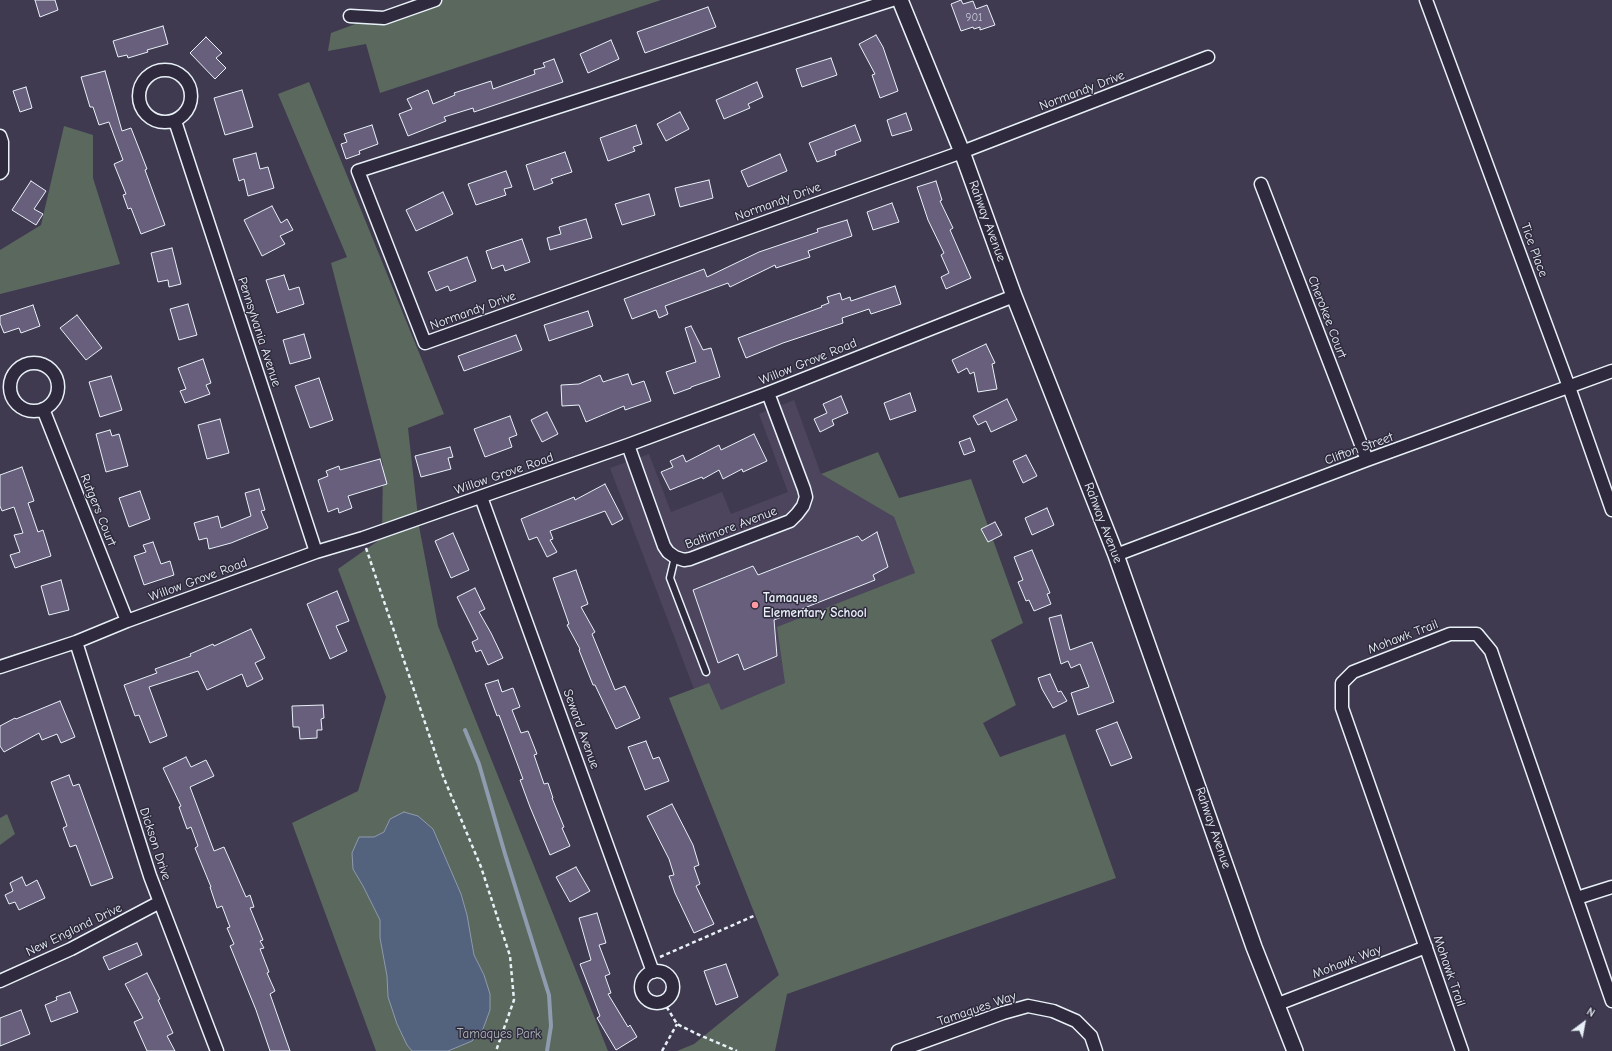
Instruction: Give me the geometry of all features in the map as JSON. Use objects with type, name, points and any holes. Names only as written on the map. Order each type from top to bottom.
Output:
[{"type":"street","points":[[350,16],[384,18],[435,0]]},
{"type":"street","name":"Normandy Drive","points":[[892,0],[358,171],[425,343],[962,152],[1208,57]]},
{"type":"street","name":"Rahway Avenue","points":[[900,0],[962,152],[1014,296],[1116,555],[1254,947],[1278,1004],[1295,1051]]},
{"type":"street","name":"Tice Place","points":[[1426,0],[1569,387],[1612,510]]},
{"type":"street","points":[[163,70],[172,71],[185,79],[190,86],[191,94],[189,106],[182,116],[175,121],[161,122],[154,120],[147,115],[141,106],[139,94],[143,82],[148,76],[155,72],[163,70]]},
{"type":"street","name":"Pennsylvania Avenue","points":[[175,121],[316,552]]},
{"type":"street","points":[[0,136],[2,142],[2,171],[0,173]]},
{"type":"street","name":"Cherokee Court","points":[[1261,184],[1367,460]]},
{"type":"street","name":"Willow Grove Road","points":[[0,667],[76,642],[127,621],[316,552],[363,538],[628,445],[768,393],[1014,296]]},
{"type":"street","name":"Clifton Street","points":[[1116,555],[1367,460],[1612,371]]},
{"type":"street","name":"Baltimore Avenue","points":[[628,445],[664,546],[675,558],[684,560],[690,559],[790,521],[803,506],[806,497],[797,468],[768,393]]},
{"type":"street","name":"Rutgers Court","points":[[43,409],[127,621]]},
{"type":"street","name":"Seward Avenue","points":[[481,497],[652,967]]},
{"type":"street","name":"Mohawk Trail","points":[[1462,1051],[1342,708],[1342,683],[1353,672],[1450,634],[1477,634],[1491,651],[1612,1001]]},
{"type":"street","name":"Dickson Drive","points":[[76,642],[150,876],[217,1051]]},
{"type":"street","points":[[1577,898],[1612,887]]},
{"type":"street","name":"New England Drive","points":[[0,981],[71,949],[160,902]]},
{"type":"street","name":"Mohawk Way","points":[[1278,1004],[1426,947]]},
{"type":"street","points":[[652,967],[668,975],[673,984],[671,994],[663,1001],[653,1002],[644,996],[642,991],[642,981],[652,967]]},
{"type":"street","name":"Tamaques Way","points":[[898,1051],[1003,1013],[1028,1006],[1053,1011],[1076,1021],[1091,1036],[1096,1051]]},
{"type":"lane","points":[[675,558],[670,578],[706,672]]},
{"type":"path","points":[[363,538],[438,762],[481,867],[510,956],[514,1000],[496,1051]]},
{"type":"path","points":[[652,967],[756,915]]},
{"type":"path","points":[[663,1001],[677,1024],[737,1051]]},
{"type":"path","points":[[662,1051],[677,1024]]},
{"type":"shaded area","points":[[794,400],[821,474],[894,517],[915,573],[779,975],[669,698],[694,689],[610,468],[649,454],[671,512],[722,492],[731,514],[788,492],[759,414]]},
{"type":"green space","points":[[420,0],[661,0],[380,93],[366,44],[328,51],[331,33]]},
{"type":"green space","name":"Tamaques Park","points":[[309,82],[444,414],[408,428],[419,526],[438,626],[608,1051],[448,1051],[452,1049],[484,975],[474,955],[467,915],[461,894],[446,861],[390,819],[384,832],[374,837],[359,837],[353,869],[380,920],[380,938],[387,976],[388,997],[397,1024],[412,1051],[376,1051],[292,823],[358,791],[386,697],[338,569],[382,538],[383,465],[331,263],[347,257],[278,94]]},
{"type":"green space","points":[[64,126],[93,135],[93,178],[120,264],[0,294],[0,250],[41,225]]},
{"type":"green space","points":[[878,452],[899,498],[971,479],[1023,623],[991,640],[1016,705],[983,723],[1000,757],[1065,734],[1116,878],[787,994],[775,1051],[677,1051],[694,1044],[779,975],[669,698],[709,683],[721,710],[785,683],[777,627],[915,573],[894,517],[821,474]]},
{"type":"green space","points":[[7,814],[15,834],[0,845],[0,818]]},
{"type":"water","points":[[404,812],[418,816],[433,829],[461,894],[467,915],[474,955],[484,975],[490,994],[490,1010],[483,1029],[472,1041],[448,1051],[412,1051],[407,1045],[397,1024],[388,997],[387,976],[380,938],[380,920],[353,869],[352,853],[359,837],[374,837],[384,832],[390,819]]},
{"type":"building","points":[[35,0],[55,0],[58,10],[40,17]]},
{"type":"building","points":[[961,0],[963,4],[973,1],[976,9],[987,5],[995,25],[980,30],[980,27],[974,29],[973,27],[961,31],[951,4]]},
{"type":"building","points":[[708,7],[716,27],[645,53],[637,32]]},
{"type":"building","points":[[163,26],[168,44],[147,50],[148,52],[128,58],[127,55],[118,57],[113,41]]},
{"type":"building","points":[[876,35],[883,47],[898,91],[880,98],[872,75],[875,74],[859,44]]},
{"type":"building","points":[[206,37],[222,53],[216,58],[226,68],[215,79],[190,53]]},
{"type":"building","points":[[611,40],[619,59],[588,73],[580,54]]},
{"type":"building","points":[[831,58],[837,75],[802,87],[796,69]]},
{"type":"building","points":[[554,59],[563,82],[474,112],[473,108],[444,117],[446,121],[408,136],[399,114],[412,109],[407,99],[428,90],[433,104],[455,95],[454,93],[491,81],[493,89],[535,74],[534,70],[545,67],[543,63]]},
{"type":"building","points":[[105,71],[122,131],[131,128],[147,169],[145,170],[165,225],[141,234],[131,208],[128,209],[123,195],[126,194],[114,164],[123,160],[109,122],[99,125],[93,107],[90,107],[81,77]]},
{"type":"building","points":[[757,82],[763,97],[748,104],[750,108],[724,119],[716,100]]},
{"type":"building","points":[[26,87],[32,108],[20,112],[13,91]]},
{"type":"building","points":[[242,90],[253,127],[225,135],[214,98]]},
{"type":"building","points":[[680,112],[689,129],[666,141],[657,124]]},
{"type":"building","points":[[906,113],[912,130],[892,136],[887,120]]},
{"type":"building","points":[[372,125],[378,144],[359,151],[360,154],[346,159],[341,144],[347,142],[344,134]]},
{"type":"building","points":[[636,125],[642,144],[633,147],[635,151],[608,161],[600,138]]},
{"type":"building","points":[[855,125],[861,141],[835,151],[836,155],[817,162],[809,143]]},
{"type":"building","points":[[565,152],[572,172],[551,179],[553,183],[534,190],[526,165]]},
{"type":"building","points":[[256,153],[260,169],[268,167],[274,188],[248,196],[244,179],[239,181],[233,159]]},
{"type":"building","points":[[780,154],[787,171],[748,187],[741,171]]},
{"type":"building","points":[[506,171],[512,187],[504,189],[506,195],[476,205],[468,184]]},
{"type":"building","points":[[709,180],[713,198],[680,207],[675,188]]},
{"type":"building","points":[[31,181],[46,191],[34,209],[43,214],[36,225],[12,210]]},
{"type":"building","points":[[936,181],[942,200],[940,201],[953,228],[950,230],[971,278],[946,289],[941,277],[949,273],[941,255],[944,253],[928,220],[917,187]]},
{"type":"building","points":[[443,192],[453,214],[416,231],[406,210]]},
{"type":"building","points":[[649,194],[655,215],[622,225],[615,204]]},
{"type":"building","points":[[892,203],[899,222],[873,230],[867,212]]},
{"type":"building","points":[[272,206],[281,223],[287,219],[293,230],[280,236],[285,244],[262,256],[244,220]]},
{"type":"building","points":[[586,219],[592,238],[550,250],[547,238],[561,234],[559,227]]},
{"type":"building","points":[[847,220],[852,236],[808,251],[810,257],[776,268],[775,265],[730,287],[728,283],[665,306],[668,314],[659,318],[656,310],[632,319],[624,299],[704,269],[707,277],[759,252],[818,232],[817,229]]},
{"type":"building","points":[[522,239],[530,262],[505,271],[503,265],[492,269],[486,251]]},
{"type":"building","points":[[172,248],[181,284],[169,287],[168,280],[158,282],[151,253]]},
{"type":"building","points":[[467,257],[476,281],[450,291],[448,286],[436,291],[428,272]]},
{"type":"building","points":[[284,275],[289,290],[299,287],[304,304],[277,313],[266,280]]},
{"type":"building","points":[[895,286],[901,304],[871,314],[869,309],[842,318],[843,323],[783,343],[746,358],[738,338],[822,307],[821,306],[829,303],[827,297],[840,293],[842,300],[850,297],[851,301]]},
{"type":"building","points":[[188,304],[197,335],[179,340],[170,309]]},
{"type":"building","points":[[33,305],[40,326],[21,333],[19,328],[4,333],[0,323],[0,316]]},
{"type":"building","points":[[588,311],[593,326],[549,341],[544,325]]},
{"type":"building","points":[[77,315],[102,348],[86,360],[60,328]]},
{"type":"building","points":[[691,326],[703,350],[711,348],[720,377],[674,394],[666,372],[696,362],[685,328]]},
{"type":"building","points":[[304,334],[311,358],[290,364],[283,340]]},
{"type":"building","points":[[516,335],[522,350],[464,371],[458,356]]},
{"type":"building","points":[[986,344],[995,363],[992,364],[997,389],[978,392],[974,372],[970,374],[967,368],[958,373],[952,360]]},
{"type":"building","points":[[203,359],[211,383],[206,385],[210,394],[185,403],[180,391],[186,389],[178,368]]},
{"type":"building","points":[[628,374],[632,385],[644,381],[651,401],[625,410],[624,406],[586,422],[579,405],[562,406],[561,385],[579,384],[600,375],[603,382]]},
{"type":"building","points":[[111,376],[122,410],[100,417],[89,382]]},
{"type":"building","points":[[319,378],[333,420],[310,428],[295,386]]},
{"type":"building","points":[[910,393],[916,411],[890,420],[884,403]]},
{"type":"building","points":[[841,396],[848,413],[832,420],[834,425],[820,432],[814,419],[827,413],[823,404]]},
{"type":"building","points":[[1007,399],[1017,420],[991,432],[986,421],[978,425],[973,416]]},
{"type":"building","points":[[547,412],[558,434],[542,442],[531,420]]},
{"type":"building","points":[[510,416],[517,435],[509,438],[512,447],[485,457],[474,429]]},
{"type":"building","points":[[220,419],[229,453],[207,459],[198,425]]},
{"type":"building","points":[[110,430],[112,436],[119,434],[128,466],[106,472],[96,434]]},
{"type":"building","points":[[754,434],[767,461],[743,472],[742,469],[723,479],[719,470],[703,479],[702,477],[670,490],[661,472],[673,467],[670,461],[683,455],[686,462],[719,445],[721,450]]},
{"type":"building","points":[[970,438],[975,451],[964,455],[959,442]]},
{"type":"building","points":[[450,447],[453,457],[448,458],[451,469],[421,477],[415,456]]},
{"type":"building","points":[[1026,455],[1037,476],[1023,483],[1013,461]]},
{"type":"building","points":[[380,459],[387,484],[348,496],[352,508],[339,513],[338,508],[328,512],[318,480],[328,476],[326,471],[339,466],[340,470]]},
{"type":"building","points":[[22,467],[34,501],[28,503],[38,532],[43,530],[51,556],[15,568],[10,555],[20,552],[14,535],[23,533],[14,507],[2,511],[0,506],[0,475]]},
{"type":"building","points":[[605,484],[623,519],[612,525],[605,511],[550,531],[553,539],[550,540],[557,552],[547,557],[537,537],[529,540],[521,519],[574,497],[575,500]]},
{"type":"building","points":[[259,489],[265,510],[261,511],[268,528],[231,543],[209,549],[207,538],[199,540],[194,523],[218,516],[221,528],[251,516],[245,493]]},
{"type":"building","points":[[140,491],[150,519],[129,527],[119,498]]},
{"type":"building","points":[[1047,508],[1054,525],[1032,535],[1025,518]]},
{"type":"building","points":[[995,522],[1002,535],[988,542],[981,529]]},
{"type":"building","name":"Tamaques Elementary School","points":[[877,532],[888,567],[873,575],[875,580],[774,620],[777,656],[744,670],[738,654],[718,663],[693,590],[753,566],[758,575],[858,536],[862,541]]},
{"type":"building","points":[[453,533],[469,570],[451,578],[435,541]]},
{"type":"building","points":[[153,542],[161,564],[170,561],[174,575],[144,585],[134,556],[146,552],[143,545]]},
{"type":"building","points":[[1032,550],[1050,593],[1047,594],[1051,604],[1034,611],[1029,600],[1026,601],[1018,582],[1023,580],[1014,557]]},
{"type":"building","points":[[576,570],[588,604],[581,607],[595,632],[592,634],[615,690],[625,686],[640,718],[616,729],[595,685],[593,685],[579,650],[580,649],[567,625],[569,624],[553,578]]},
{"type":"building","points":[[61,580],[69,610],[49,615],[41,586]]},
{"type":"building","points":[[475,588],[485,609],[479,612],[503,658],[488,665],[481,650],[476,652],[472,642],[478,639],[457,597]]},
{"type":"building","points":[[337,591],[349,621],[336,626],[347,651],[330,659],[307,604]]},
{"type":"building","points":[[1061,615],[1070,650],[1092,642],[1114,702],[1078,715],[1071,693],[1089,687],[1080,664],[1071,668],[1068,661],[1061,664],[1049,618]]},
{"type":"building","points":[[251,629],[265,658],[255,663],[263,679],[247,687],[242,674],[207,690],[198,671],[149,687],[167,736],[150,743],[139,715],[135,716],[124,685],[157,673],[155,669],[191,656],[190,654],[213,644],[214,646]]},
{"type":"building","points":[[1050,674],[1058,692],[1061,691],[1067,701],[1053,708],[1042,689],[1038,678]]},
{"type":"building","points":[[498,680],[502,692],[513,688],[520,707],[512,710],[521,733],[528,731],[537,754],[534,755],[544,784],[548,783],[552,798],[564,827],[562,828],[570,846],[550,855],[520,780],[523,779],[499,715],[497,716],[485,684]]},
{"type":"building","points":[[60,701],[75,737],[61,743],[57,734],[42,740],[39,733],[4,752],[0,746],[0,726],[15,718],[16,719]]},
{"type":"building","points":[[323,705],[324,718],[321,719],[322,730],[317,730],[317,738],[300,739],[299,727],[293,727],[292,706]]},
{"type":"building","points":[[1117,722],[1132,758],[1111,766],[1096,730]]},
{"type":"building","points":[[646,741],[653,759],[659,757],[669,781],[645,790],[628,747]]},
{"type":"building","points":[[186,757],[191,767],[206,760],[214,776],[190,787],[214,851],[224,847],[246,897],[250,895],[254,907],[250,908],[263,940],[260,941],[264,948],[260,949],[269,972],[267,973],[275,991],[270,994],[290,1051],[270,1051],[256,1010],[230,946],[234,944],[227,928],[230,927],[222,906],[217,908],[211,887],[195,848],[198,846],[191,827],[187,829],[179,807],[181,806],[163,768]]},
{"type":"building","points":[[69,775],[73,786],[79,784],[113,878],[91,886],[76,845],[70,847],[63,828],[67,826],[51,782]]},
{"type":"building","points":[[672,804],[693,845],[699,865],[694,867],[700,884],[696,886],[714,924],[694,933],[675,893],[669,876],[674,875],[669,859],[647,816]]},
{"type":"building","points":[[576,867],[590,891],[570,902],[556,877]]},
{"type":"building","points":[[22,877],[26,886],[37,880],[45,898],[19,910],[15,902],[9,904],[5,895],[13,891],[10,883]]},
{"type":"building","points":[[597,913],[606,943],[599,945],[610,974],[605,976],[611,993],[608,994],[628,1027],[630,1025],[637,1037],[616,1050],[597,1018],[600,1016],[580,964],[591,960],[579,918]]},
{"type":"building","points":[[137,943],[142,955],[109,970],[103,957]]},
{"type":"building","points":[[726,964],[738,997],[716,1005],[704,971]]},
{"type":"building","points":[[147,973],[160,999],[158,1000],[173,1033],[167,1036],[175,1051],[147,1051],[134,1022],[143,1018],[125,984]]},
{"type":"building","points":[[70,992],[78,1012],[51,1022],[45,1005],[57,1000],[56,997]]},
{"type":"building","points":[[21,1010],[30,1034],[0,1046],[0,1018]]},
{"type":"waterway","points":[[465,730],[479,764],[505,854],[549,995],[551,1026],[547,1051]]},
{"type":"place","name":"Tamaques Elementary School","points":[[755,605]]}]
